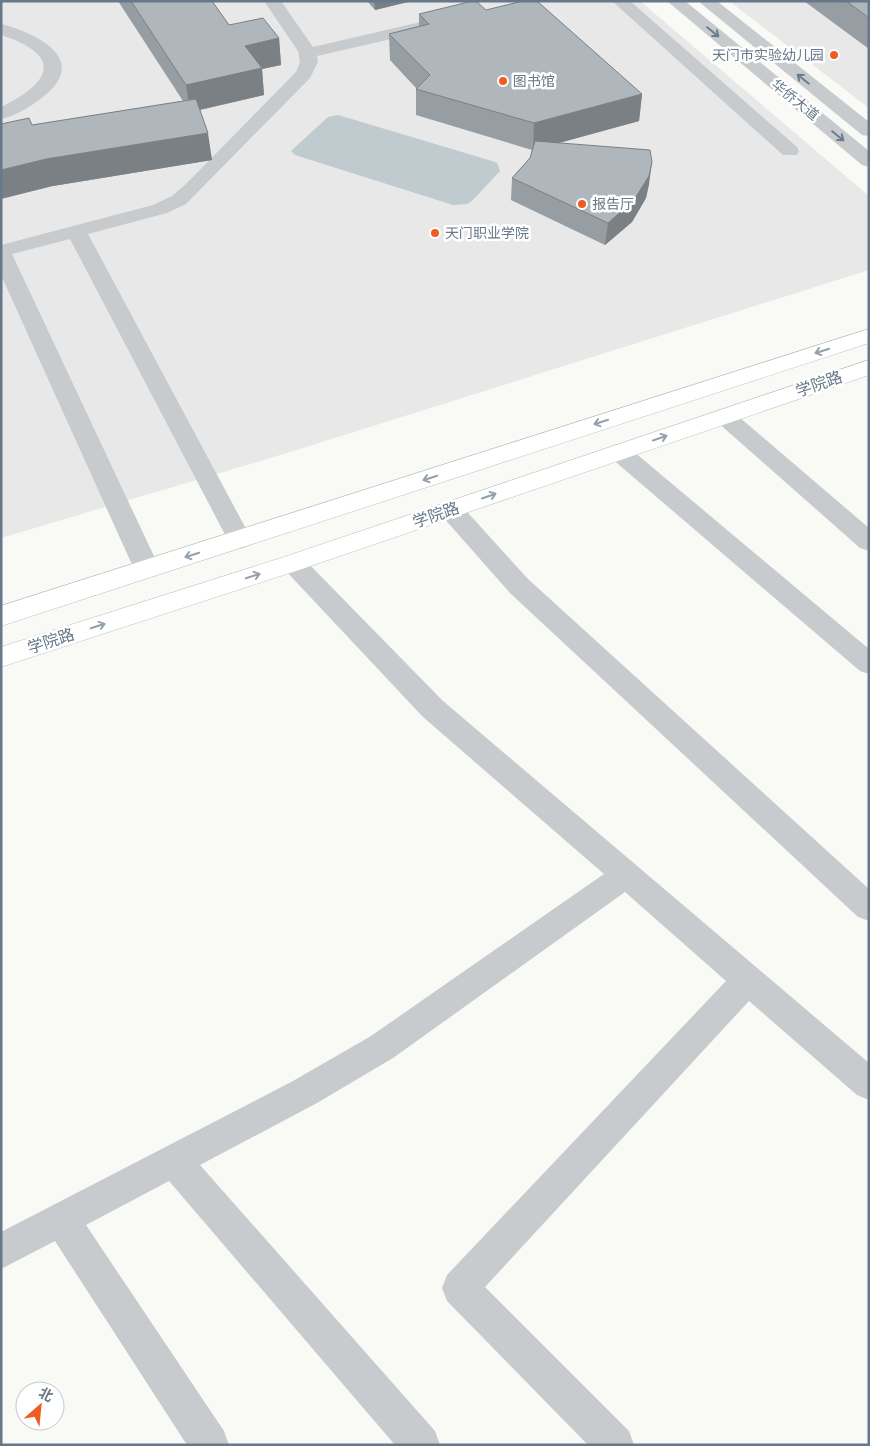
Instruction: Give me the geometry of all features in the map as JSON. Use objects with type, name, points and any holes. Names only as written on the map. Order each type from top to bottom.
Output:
[{"type":"main road","name":"学院路","points":[[1,616],[869,336]]},
{"type":"main road","name":"学院路","points":[[1,657],[294,564],[869,367]]},
{"type":"street","points":[[147,569],[1,251],[160,209],[179,200],[193,188],[304,74],[309,62],[307,53],[272,1]]},
{"type":"street","points":[[620,1],[790,151]]},
{"type":"street","name":"华侨大道","points":[[675,1],[869,161]]},
{"type":"street","name":"华侨大道","points":[[706,1],[869,131]]},
{"type":"street","points":[[307,53],[439,23]]},
{"type":"street","points":[[1,29],[25,35],[44,46],[54,60],[53,76],[42,92],[21,106],[1,114]]},
{"type":"street","points":[[76,232],[240,540]]},
{"type":"street","points":[[724,416],[839,519],[869,542]]},
{"type":"street","points":[[619,452],[869,664]]},
{"type":"street","points":[[451,510],[519,586],[869,908]]},
{"type":"street","points":[[294,564],[432,709],[869,1084]]},
{"type":"street","points":[[1,1252],[306,1092],[382,1047],[626,875]]},
{"type":"street","points":[[615,1445],[460,1288],[748,980]]},
{"type":"street","points":[[174,1161],[421,1445]]},
{"type":"street","points":[[62,1220],[210,1445]]},
{"type":"shaded area","name":"天门职业学院","points":[[1,1],[640,1],[869,196],[869,270],[287,453],[1,538]]},
{"type":"shaded area","name":"天门市实验幼儿园","points":[[729,1],[869,1],[869,108]]},
{"type":"shaded area","points":[[338,115],[492,161],[497,163],[500,171],[472,201],[467,204],[453,205],[295,155],[291,151],[328,117]]},
{"type":"building","points":[[131,1],[212,1],[229,25],[263,18],[279,38],[245,46],[262,68],[186,85]]},
{"type":"building","name":"图书馆","points":[[476,1],[486,10],[523,1],[537,1],[642,94],[534,123],[416,89],[430,75],[389,34],[429,24],[419,14]]},
{"type":"building","points":[[846,1],[869,1],[869,18]]},
{"type":"building","points":[[196,99],[208,133],[46,159],[1,170],[1,124],[29,118],[32,125]]},
{"type":"building","points":[[535,141],[650,150],[652,162],[649,176],[634,200],[608,223],[512,178],[530,158]]},
{"type":"place","name":"天门市实验幼儿园","points":[[834,55]]},
{"type":"place","name":"图书馆","points":[[503,81]]},
{"type":"place","name":"报告厅","points":[[582,204]]},
{"type":"place","name":"天门职业学院","points":[[435,233]]}]
